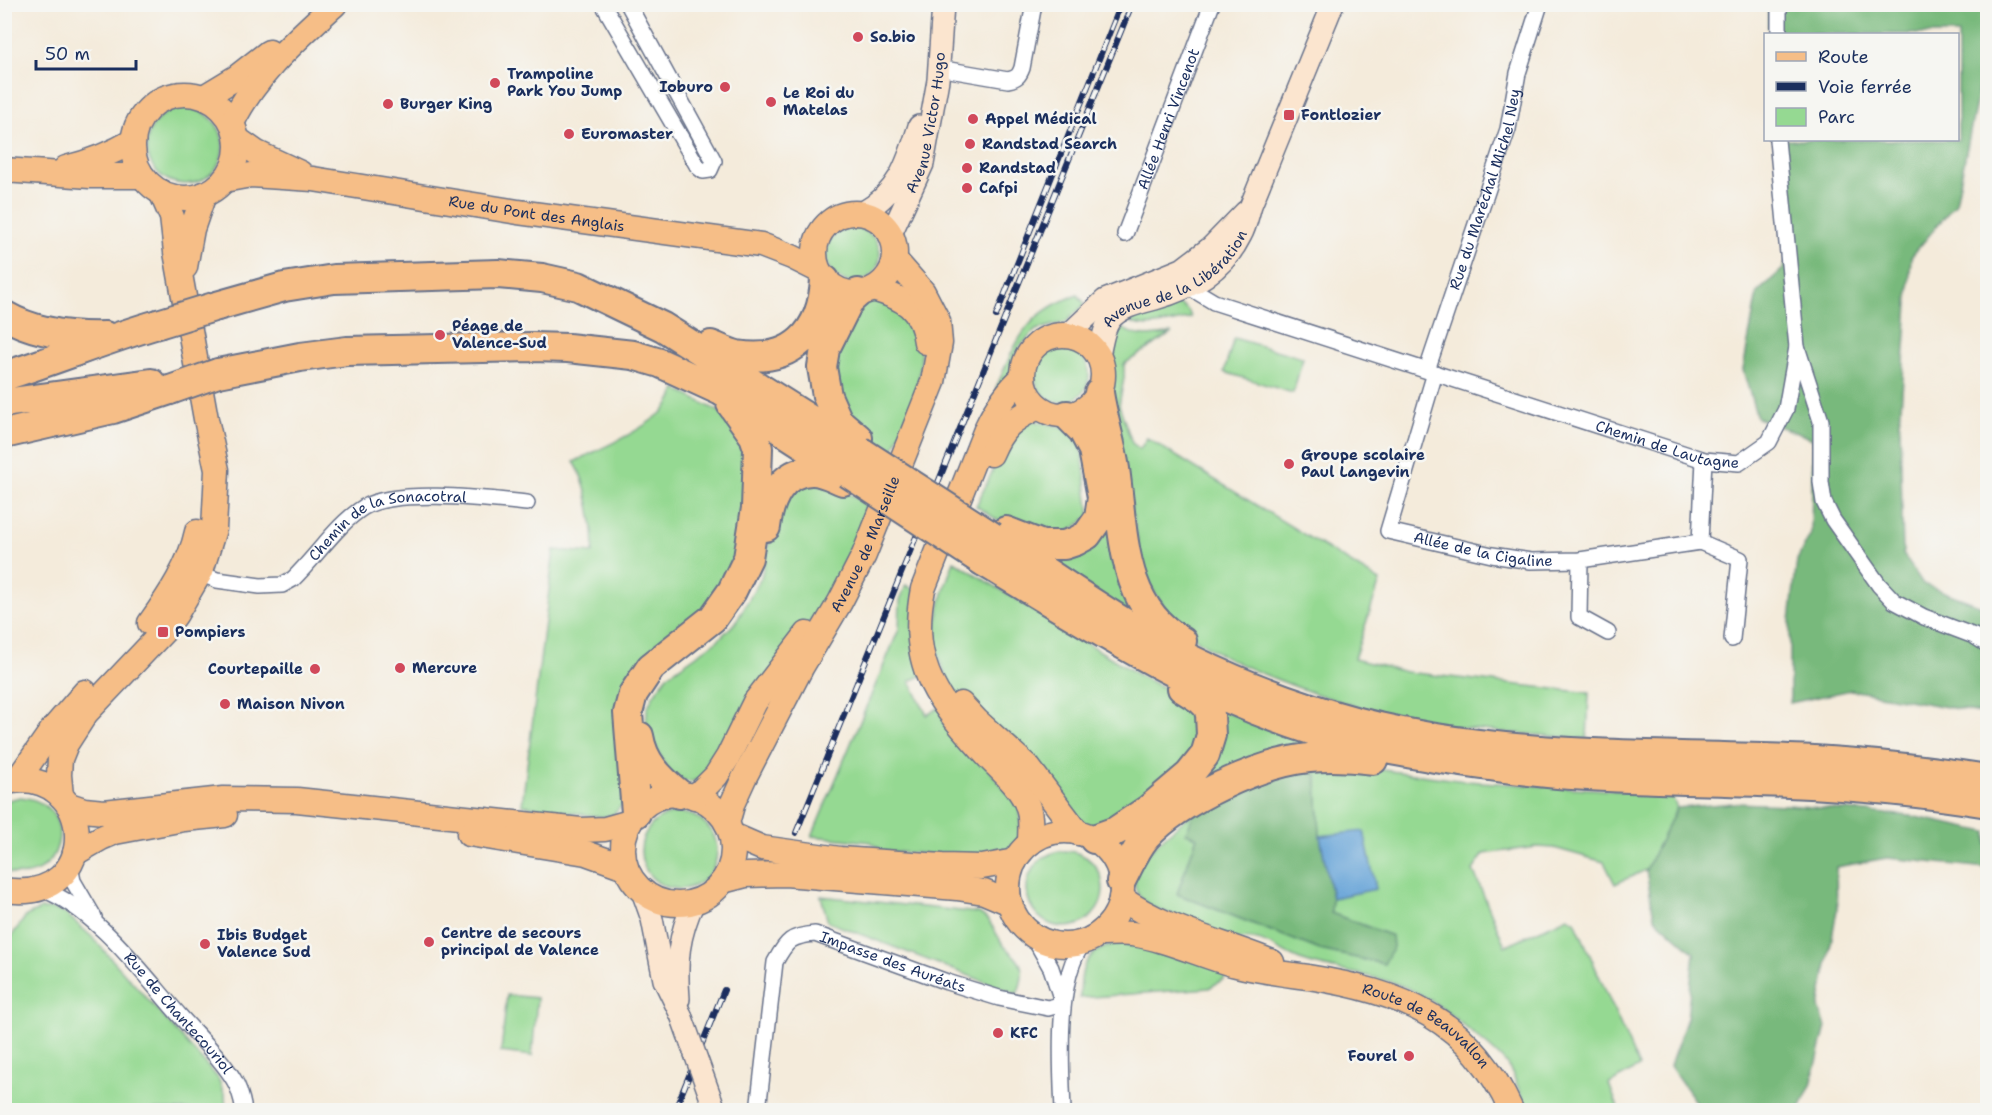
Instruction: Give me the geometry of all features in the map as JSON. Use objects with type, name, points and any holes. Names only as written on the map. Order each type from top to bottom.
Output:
[{"type":"highway","points":[[4,376],[119,336],[284,287],[334,279],[498,274],[542,278],[578,286],[663,327],[736,355],[762,356],[782,351],[799,343],[810,332],[821,311],[821,275]]},
{"type":"highway","points":[[854,462],[826,396],[822,367],[825,348],[849,301],[866,291]]},
{"type":"highway","points":[[4,315],[24,325],[52,333],[93,337],[119,336]]},
{"type":"highway","points":[[663,327],[854,462],[935,514],[991,542],[1168,648],[1251,686],[1312,709],[1405,732],[1485,744],[1602,753],[1850,762],[1914,768],[1988,779]]},
{"type":"highway","points":[[4,403],[169,385],[327,352],[568,348],[633,355],[660,363],[721,391],[854,462],[911,484],[935,514],[991,542],[1060,608],[1201,700],[1208,707],[1212,725],[1210,744],[1202,761],[1189,775],[1131,822],[1116,831],[1086,836]]},
{"type":"highway","points":[[4,434],[113,409],[169,385]]},
{"type":"highway","points":[[633,818],[628,713],[633,694],[651,666],[693,635],[723,606],[741,576],[753,540],[759,448],[748,426],[721,391]]},
{"type":"highway","points":[[1099,393],[1112,450],[1124,549],[1129,569],[1143,603],[1175,637],[1312,709]]},
{"type":"highway","points":[[991,542],[1064,545],[1076,542],[1087,535],[1096,524],[1101,512],[1102,497],[1093,450],[1083,431],[1068,415]]},
{"type":"highway","points":[[687,795],[663,781],[643,753],[639,738],[640,711],[648,690],[665,671],[708,641],[737,608],[755,576],[765,542],[770,505],[783,484],[799,473],[814,471],[828,474],[854,462]]},
{"type":"highway","points":[[1060,608],[1178,676],[1241,704],[1317,732],[1383,749],[1466,763],[1557,774]]},
{"type":"highway","points":[[1121,890],[1138,847],[1157,825],[1196,799],[1241,777],[1287,762],[1308,758],[1358,758],[1463,773],[1557,774],[1840,786],[1988,803]]},
{"type":"main road","points":[[204,97],[261,59],[322,4]]},
{"type":"main road","points":[[234,131],[225,112],[204,97],[180,94],[165,97],[152,105],[142,116],[133,141],[134,159],[142,176],[161,192],[183,198],[204,194],[214,189],[224,180],[235,162],[234,131],[242,103],[258,81],[335,4]]},
{"type":"main road","name":"Avenue Victor Hugo","points":[[891,234],[923,164],[934,105],[943,4]]},
{"type":"main road","name":"Avenue Victor Hugo","points":[[861,213],[884,198],[895,186],[906,165],[919,124],[943,4]]},
{"type":"main road","name":"Avenue de la Libération","points":[[1099,355],[1106,328],[1116,314],[1128,307],[1173,294],[1211,247],[1251,205],[1333,4]]},
{"type":"main road","name":"Rue du Pont des Anglais","points":[[234,131],[257,153],[313,179]]},
{"type":"main road","points":[[44,173],[87,163],[133,141]]},
{"type":"main road","points":[[4,170],[142,176]]},
{"type":"main road","name":"Rue du Pont des Anglais","points":[[224,180],[251,176],[313,179],[518,212],[761,245],[792,257],[821,275]]},
{"type":"main road","points":[[11,780],[78,699],[150,622],[174,586],[193,566],[214,529],[217,470],[213,444],[206,419],[172,217],[161,192]]},
{"type":"main road","points":[[183,288],[186,252],[204,194]]},
{"type":"main road","points":[[861,213],[884,224],[891,234],[896,251],[895,260],[887,277],[866,291],[846,292],[834,288],[821,275],[814,251],[819,233],[825,225],[842,214],[861,213]]},
{"type":"main road","name":"Rue du Pont des Anglais","points":[[761,245],[819,233]]},
{"type":"main road","name":"Avenue de Marseille","points":[[729,829],[733,802],[744,778],[802,666],[840,602],[864,555],[933,382],[940,343],[938,321],[923,292],[895,260]]},
{"type":"main road","name":"Avenue de la Libération","points":[[1068,335],[1105,300],[1186,278]]},
{"type":"main road","name":"Avenue de Marseille","points":[[687,795],[716,776],[728,757],[754,702],[841,586],[858,551],[918,404],[925,384],[927,365],[922,325],[915,311],[905,301],[892,294],[866,291]]},
{"type":"main road","points":[[1056,335],[1080,338],[1091,345],[1099,355],[1104,374],[1099,393],[1086,408],[1068,415],[1057,414],[1038,407],[1025,388],[1024,366],[1028,355],[1035,345],[1056,335]]},
{"type":"main road","points":[[1023,377],[1014,384],[996,408],[987,427],[923,589],[919,609],[920,650],[925,667],[942,701],[959,725],[1020,790],[1028,807],[1031,822],[1022,852],[1009,874],[1008,889],[1015,916],[1033,936],[1058,945],[1071,945],[1092,938],[1132,934],[1235,965],[1310,978]]},
{"type":"main road","points":[[1038,407],[1007,425],[984,470],[938,589],[932,618],[933,647],[939,669],[952,693],[977,721],[1028,767],[1086,836],[1107,850],[1117,864],[1121,890],[1117,912],[1110,924],[1092,938]]},
{"type":"main road","points":[[72,860],[77,829],[65,801],[59,775],[60,759],[73,733],[97,700],[163,632],[188,596],[193,566]]},
{"type":"main road","points":[[11,780],[34,781],[49,786],[65,801],[84,810],[104,812],[213,800],[273,799],[581,830],[605,829],[633,818]]},
{"type":"main road","points":[[687,795],[708,802],[719,812],[729,829],[734,851],[731,867],[723,881],[710,894],[694,902],[676,905],[658,901],[642,891],[632,881],[622,852],[624,837],[633,818],[647,803],[660,797],[687,795]]},
{"type":"main road","points":[[4,912],[23,891],[53,883],[72,860],[101,838],[115,832],[184,819],[239,814],[276,813],[503,838],[586,853],[626,867]]},
{"type":"main road","points":[[729,829],[762,848],[840,859],[982,867],[1022,852],[1044,835],[1061,831],[1086,836]]},
{"type":"main road","points":[[723,881],[746,875],[785,874],[957,888],[984,892],[1010,903]]},
{"type":"main road","points":[[1121,890],[1160,921],[1240,949],[1310,978]]},
{"type":"main road","points":[[642,891],[652,919],[664,980],[681,1015],[714,1108]]},
{"type":"main road","points":[[681,1015],[677,975],[678,948],[694,902]]},
{"type":"main road","name":"Route de Beauvallon","points":[[1310,978],[1376,992],[1417,1008],[1440,1022],[1460,1036],[1477,1053],[1511,1110]]},
{"type":"street","points":[[603,4],[698,167],[703,171],[710,170],[714,161],[628,4]]},
{"type":"street","points":[[938,68],[1008,80],[1015,78],[1022,68],[1034,4]]},
{"type":"street","name":"Allée Henri Vincenot","points":[[1125,234],[1212,4]]},
{"type":"street","name":"Rue du Maréchal Michel Ney","points":[[1388,531],[1431,372],[1508,129],[1518,73],[1540,4]]},
{"type":"street","points":[[1779,4],[1779,33]]},
{"type":"street","points":[[1777,141],[1797,347],[1821,421],[1821,482],[1824,502],[1833,520],[1879,585],[1894,601],[1924,617],[1974,636],[1988,645]]},
{"type":"street","name":"Chemin de Lautagne","points":[[1186,278],[1202,296],[1214,302],[1704,460],[1739,462],[1769,442],[1786,409],[1797,347]]},
{"type":"street","points":[[1704,460],[1700,542],[1740,559],[1732,639]]},
{"type":"street","name":"Chemin de la Sonacotral","points":[[193,566],[217,580],[260,586],[282,585],[293,579],[362,508],[378,500],[472,497],[527,503]]},
{"type":"street","name":"Allée de la Cigaline","points":[[1388,531],[1492,555],[1531,561],[1580,560],[1700,542]]},
{"type":"street","points":[[1580,560],[1579,617],[1608,633]]},
{"type":"street","name":"Rue de Chantecouriol","points":[[72,860],[73,881],[98,925]]},
{"type":"street","name":"Rue de Chantecouriol","points":[[23,891],[65,899],[98,925],[210,1049],[234,1079],[244,1110]]},
{"type":"street","name":"Impasse des Auréats","points":[[758,1110],[775,962],[785,944],[796,936],[815,934],[947,982],[999,998],[1048,1008],[1063,1004]]},
{"type":"street","points":[[1033,936],[1052,968],[1063,1004]]},
{"type":"street","points":[[1063,1110],[1063,1004],[1070,967],[1078,950],[1092,938]]},
{"type":"green space","points":[[1768,5],[1987,5],[1987,70],[1981,77],[1956,203],[1911,257],[1900,424],[1903,554],[1923,584],[1987,608],[1987,714],[1851,690],[1790,703],[1790,621],[1797,560],[1811,533],[1813,439],[1757,418],[1743,370],[1757,293],[1783,269],[1795,241],[1788,209],[1789,187],[1781,164],[1782,141],[1959,141],[1959,33],[1772,33],[1768,27]]},
{"type":"green space","points":[[185,108],[200,111],[212,119],[220,131],[223,146],[220,161],[212,173],[200,181],[185,184],[170,181],[158,173],[150,161],[147,146],[150,131],[158,119],[170,111]]},
{"type":"green space","points":[[853,228],[863,230],[872,236],[878,245],[880,255],[878,265],[872,274],[863,280],[853,282],[843,280],[834,274],[828,265],[826,255],[828,245],[834,236],[843,230]]},
{"type":"green space","points":[[1078,295],[1085,304],[1066,322],[1036,330],[1019,348],[1009,378],[999,391],[996,388],[1010,356],[1034,319],[1060,302]]},
{"type":"green space","points":[[876,299],[902,307],[918,335],[921,354],[918,383],[893,451],[852,425],[834,397],[837,339],[861,303]]},
{"type":"green space","points":[[1173,303],[1185,308],[1191,318],[1148,326],[1133,323],[1128,319],[1134,315]]},
{"type":"green space","points":[[1119,325],[1138,335],[1172,333],[1124,364],[1119,405],[1132,443],[1140,449],[1147,438],[1380,581],[1354,659],[1406,672],[1589,693],[1587,739],[1465,728],[1367,709],[1312,692],[1251,669],[1226,657],[1191,635],[1169,614],[1143,570],[1111,398],[1113,389],[1112,343]]},
{"type":"green space","points":[[1234,338],[1303,358],[1293,393],[1224,372]]},
{"type":"green space","points":[[1062,348],[1072,350],[1081,356],[1087,365],[1089,375],[1087,385],[1081,394],[1072,400],[1062,402],[1052,400],[1043,394],[1037,385],[1035,375],[1037,365],[1043,356],[1052,350]]},
{"type":"green space","points":[[676,389],[722,413],[747,442],[744,544],[718,604],[650,658],[622,805],[614,814],[602,817],[522,805],[554,550],[593,553],[589,506],[574,462],[651,421],[666,408]]},
{"type":"green space","points":[[1031,420],[1063,427],[1081,443],[1090,516],[1060,538],[999,521],[976,506],[1011,432]]},
{"type":"green space","points":[[801,481],[840,488],[871,507],[835,585],[702,778],[690,782],[671,777],[646,727],[647,709],[667,676],[718,640],[736,622],[761,578],[776,512]]},
{"type":"green space","points":[[1107,522],[1138,620],[1049,561]]},
{"type":"green space","points":[[954,561],[1142,677],[1190,701],[1204,725],[1184,768],[1102,827],[1089,825],[1079,819],[968,707],[945,673],[940,660],[937,622],[945,585]]},
{"type":"green space","points":[[906,585],[918,593],[923,675],[910,681],[927,715],[940,707],[1020,809],[1021,832],[1018,840],[998,858],[883,851],[871,842],[812,836],[899,629],[900,600]]},
{"type":"green space","points":[[1215,709],[1331,744],[1203,789]]},
{"type":"green space","points":[[1316,764],[1353,766],[1465,781],[1671,794],[1677,808],[1646,870],[1615,884],[1604,862],[1554,848],[1536,847],[1484,854],[1473,870],[1505,946],[1568,917],[1575,921],[1639,1067],[1609,1084],[1619,1110],[1527,1110],[1513,1075],[1500,1057],[1443,1009],[1421,994],[1395,983],[1300,960],[1262,941],[1237,940],[1152,907],[1141,898],[1135,887],[1136,875],[1141,863],[1162,839],[1194,812],[1197,837],[1177,894],[1320,950],[1384,964],[1392,936],[1331,913],[1332,898],[1376,889],[1364,832],[1320,836]]},
{"type":"green space","points":[[1316,764],[1320,836],[1332,898],[1331,913],[1392,936],[1393,947],[1384,964],[1320,950],[1177,894],[1197,837],[1186,833],[1194,812],[1230,795]]},
{"type":"green space","points":[[20,797],[40,803],[53,814],[59,829],[58,844],[51,859],[40,870],[24,874],[4,871],[5,801]]},
{"type":"green space","points":[[1734,803],[1788,805],[1911,816],[1987,832],[1987,868],[1887,858],[1836,867],[1837,910],[1819,1007],[1826,1027],[1811,1085],[1799,1110],[1701,1110],[1670,1066],[1687,1018],[1694,953],[1654,917],[1646,870],[1677,808]]},
{"type":"green space","points":[[679,813],[694,816],[706,824],[714,836],[717,851],[714,866],[706,878],[694,886],[679,889],[664,886],[652,878],[644,866],[641,851],[644,836],[652,824],[664,816]]},
{"type":"green space","points":[[1065,851],[1080,854],[1092,862],[1100,874],[1103,889],[1100,904],[1092,916],[1080,924],[1065,927],[1050,924],[1038,916],[1030,904],[1027,889],[1030,874],[1038,862],[1050,854]]},
{"type":"green space","points":[[821,896],[979,913],[991,924],[1005,947],[1020,963],[1022,976],[1017,994],[828,922]]},
{"type":"green space","points":[[41,909],[53,909],[66,914],[91,936],[218,1078],[225,1096],[226,1110],[5,1110],[5,945],[26,916]]},
{"type":"green space","points":[[1118,942],[1230,970],[1224,979],[1209,988],[1080,998],[1083,968],[1087,961],[1098,951]]},
{"type":"green space","points":[[507,995],[537,998],[532,1056],[501,1052]]},
{"type":"water","points":[[1364,831],[1376,889],[1332,898],[1320,836]]},
{"type":"railway","points":[[996,316],[1121,4]]},
{"type":"railway","points":[[796,833],[1132,4]]},
{"type":"railway","points":[[675,1110],[724,990]]},
{"type":"place","name":"So.bio","points":[[858,37]]},
{"type":"place","name":"Trampoline Park You Jump","points":[[495,83]]},
{"type":"place","name":"Ioburo","points":[[725,87]]},
{"type":"place","name":"Le Roi du Matelas","points":[[771,102]]},
{"type":"place","name":"Burger King","points":[[388,104]]},
{"type":"place","name":"Fontlozier","points":[[1289,115]]},
{"type":"place","name":"Appel Médical","points":[[973,119]]},
{"type":"place","name":"Euromaster","points":[[569,134]]},
{"type":"place","name":"Randstad Search","points":[[970,144]]},
{"type":"place","name":"Randstad","points":[[967,168]]},
{"type":"place","name":"Cafpi","points":[[967,188]]},
{"type":"place","name":"Péage de Valence-Sud","points":[[440,335]]},
{"type":"place","name":"Groupe scolaire Paul Langevin","points":[[1289,464]]},
{"type":"place","name":"Pompiers","points":[[163,632]]},
{"type":"place","name":"Mercure","points":[[400,668]]},
{"type":"place","name":"Courtepaille","points":[[315,669]]},
{"type":"place","name":"Maison Nivon","points":[[225,704]]},
{"type":"place","name":"Centre de secours principal de Valence","points":[[429,942]]},
{"type":"place","name":"Ibis Budget Valence Sud","points":[[205,944]]},
{"type":"place","name":"KFC","points":[[998,1033]]},
{"type":"place","name":"Fourel","points":[[1409,1056]]}]
